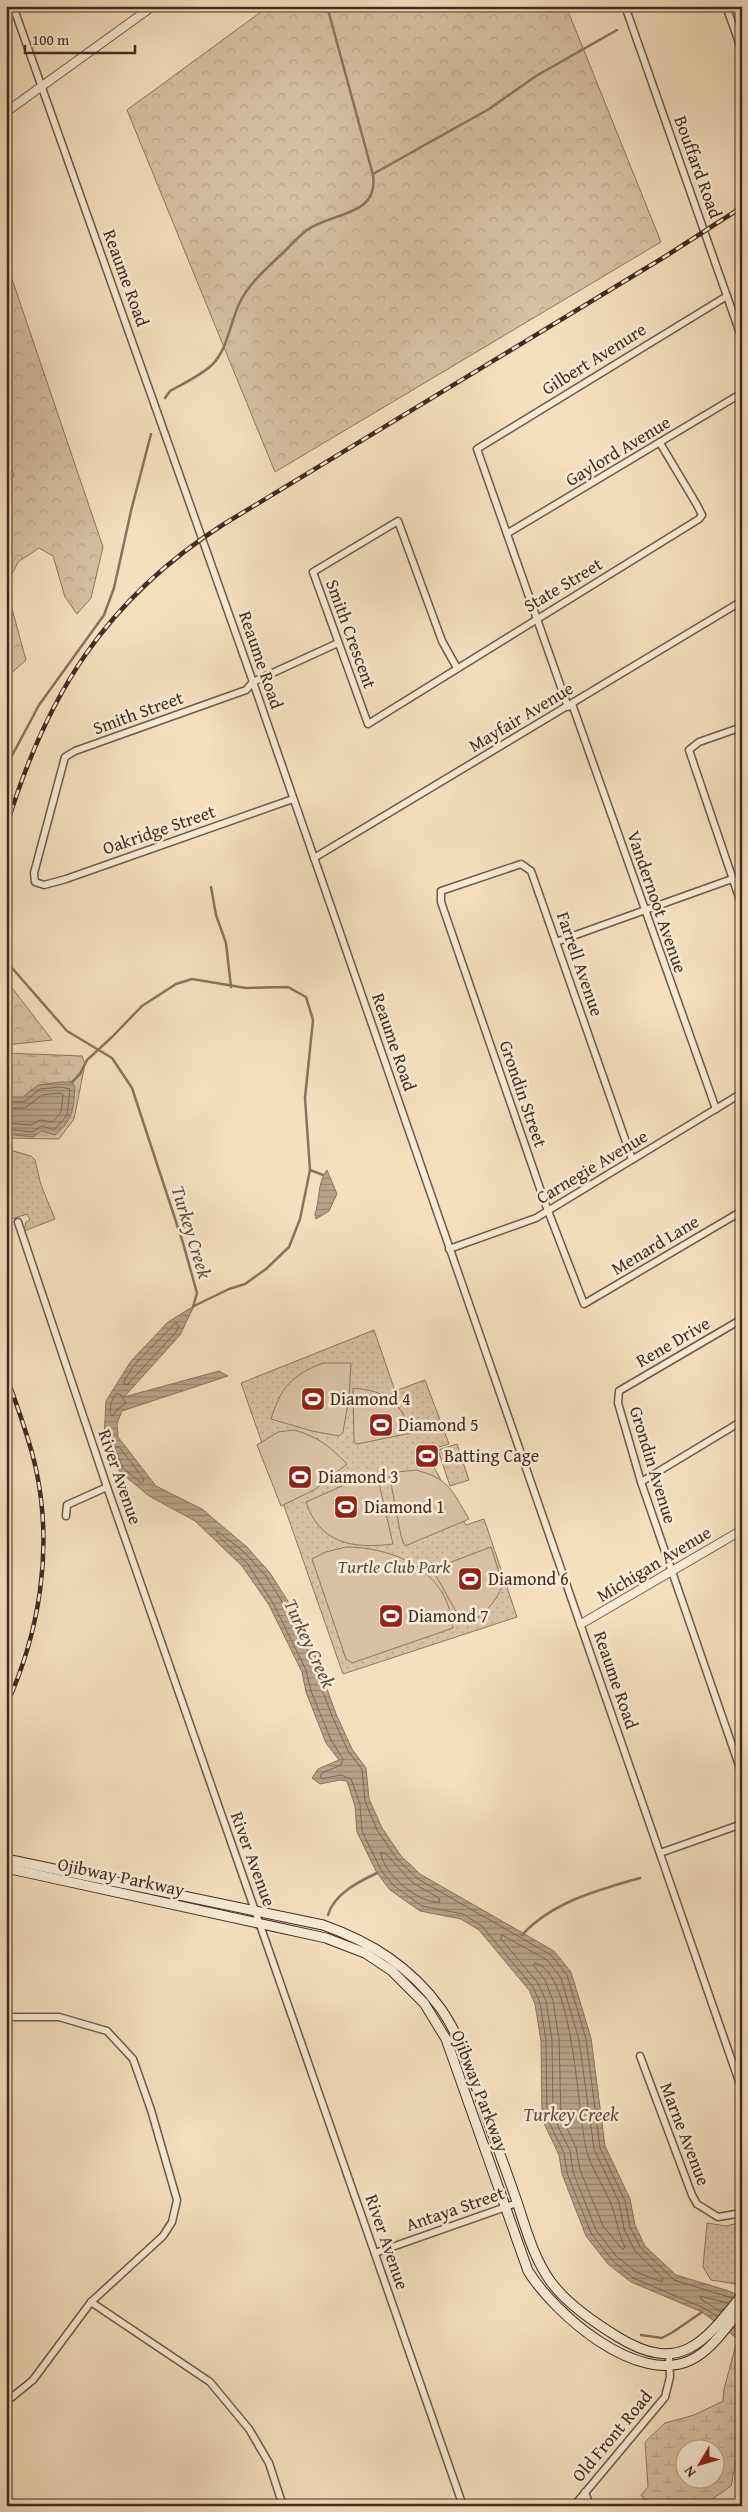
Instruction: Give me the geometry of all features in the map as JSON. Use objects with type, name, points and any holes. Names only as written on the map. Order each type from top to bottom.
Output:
[{"type":"main road","name":"Ojibway Parkway","points":[[6,1859],[323,1925],[354,1936],[388,1955],[419,1981],[442,2009],[460,2039],[540,2264],[551,2282],[566,2298],[633,2346],[658,2354],[670,2354],[694,2345],[717,2332],[742,2308]]},
{"type":"main road","name":"Ojibway Parkway","points":[[6,1868],[326,1938],[365,1953],[392,1971],[424,2003],[446,2039],[528,2271],[540,2290],[564,2314],[634,2361],[653,2366],[669,2367],[697,2357],[717,2332],[742,2295]]},
{"type":"street","name":"Reaume Road","points":[[14,6],[253,682],[742,2090]]},
{"type":"street","points":[[6,112],[153,6]]},
{"type":"street","name":"Bouffard Road","points":[[625,6],[742,339]]},
{"type":"street","points":[[726,6],[742,51]]},
{"type":"street","name":"Gilbert Avenure","points":[[477,449],[726,296]]},
{"type":"street","name":"Gaylord Avenue","points":[[508,533],[742,393]]},
{"type":"street","name":"State Street","points":[[368,724],[699,519],[702,515],[698,506],[660,443]]},
{"type":"street","name":"Vandernoot Avenue","points":[[477,449],[716,1109]]},
{"type":"street","name":"Smith Crescent","points":[[368,724],[313,572],[398,521],[442,641],[457,668]]},
{"type":"street","name":"Mayfair Avenue","points":[[314,858],[742,602]]},
{"type":"street","name":"Smith Street","points":[[35,882],[34,873],[65,756],[246,690],[253,682],[338,643]]},
{"type":"street","points":[[742,727],[699,742],[689,750],[742,906]]},
{"type":"street","name":"Oakridge Street","points":[[35,882],[44,885],[66,879],[293,800]]},
{"type":"street","name":"Farrell Avenue","points":[[441,891],[521,864],[531,871],[632,1159]]},
{"type":"street","points":[[556,942],[732,880]]},
{"type":"street","name":"Grondin Street","points":[[441,891],[441,902],[548,1211],[584,1304]]},
{"type":"street","name":"Carnegie Avenue","points":[[449,1249],[536,1218],[742,1093]]},
{"type":"street","name":"Menard Lane","points":[[584,1304],[742,1211]]},
{"type":"street","name":"River Avenue","points":[[18,1222],[107,1487],[463,2506]]},
{"type":"street","name":"Rene Drive","points":[[619,1391],[742,1319]]},
{"type":"street","name":"Grondin Avenue","points":[[619,1391],[618,1403],[641,1482],[742,1774]]},
{"type":"street","points":[[641,1482],[742,1421]]},
{"type":"street","points":[[66,1516],[67,1505],[107,1487]]},
{"type":"street","name":"Michigan Avenue","points":[[580,1624],[742,1530]]},
{"type":"street","points":[[660,1853],[742,1824]]},
{"type":"street","points":[[6,2018],[59,2017],[107,2031],[133,2059],[151,2110],[177,2200],[172,2222],[163,2236],[91,2302],[33,2380],[6,2402]]},
{"type":"street","name":"Marne Avenue","points":[[640,2056],[694,2199],[718,2217],[742,2213]]},
{"type":"street","name":"Antaya Street","points":[[375,2253],[517,2203]]},
{"type":"street","points":[[91,2302],[210,2382],[249,2429],[269,2463],[283,2506]]},
{"type":"street","name":"Old Front Road","points":[[574,2506],[665,2397],[670,2377],[670,2354]]},
{"type":"street","points":[[586,2492],[590,2506]]},
{"type":"green space","points":[[269,6],[566,6],[661,242],[275,472],[127,110]]},
{"type":"green space","points":[[12,279],[103,547],[91,598],[77,614],[65,597],[53,556],[39,548],[18,562],[6,587],[6,479],[14,476],[6,449],[6,282]]},
{"type":"green space","points":[[6,587],[26,660],[6,678]]},
{"type":"green space","points":[[6,980],[52,1040],[6,1045]]},
{"type":"green space","points":[[6,1053],[82,1056],[85,1064],[74,1119],[59,1139],[6,1138]]},
{"type":"green space","points":[[6,1149],[31,1156],[35,1160],[41,1185],[55,1219],[24,1231],[26,1222],[30,1220],[27,1214],[6,1221]]},
{"type":"green space","name":"Turtle Club Park","points":[[374,1330],[395,1391],[425,1380],[449,1444],[425,1451],[466,1525],[484,1519],[517,1617],[343,1674],[241,1383]]},
{"type":"green space","name":"Diamond 4","points":[[323,1363],[351,1363],[349,1397],[343,1432],[339,1436],[312,1431],[271,1419],[279,1398],[289,1384],[303,1372]]},
{"type":"green space","name":"Diamond 5","points":[[353,1388],[375,1392],[391,1400],[402,1413],[411,1433],[357,1444],[354,1442]]},
{"type":"green space","name":"Diamond 3","points":[[294,1430],[323,1443],[347,1464],[314,1490],[281,1506],[257,1445],[278,1432]]},
{"type":"green space","points":[[457,1444],[469,1480],[450,1486],[438,1450]]},
{"type":"green space","points":[[416,1470],[436,1478],[449,1487],[469,1519],[405,1546],[401,1536],[389,1473]]},
{"type":"green space","name":"Diamond 1","points":[[369,1474],[374,1475],[378,1479],[393,1544],[364,1545],[340,1541],[320,1527],[312,1516],[306,1502]]},
{"type":"green space","name":"Diamond 7","points":[[346,1547],[377,1550],[406,1561],[420,1569],[441,1591],[449,1608],[453,1628],[352,1663],[346,1659],[312,1559],[326,1552]]},
{"type":"green space","name":"Diamond 6","points":[[491,1547],[503,1585],[488,1609],[477,1618],[463,1624],[434,1572],[438,1567]]},
{"type":"green space","points":[[742,2222],[742,2280],[737,2284],[711,2280],[703,2267],[707,2223],[726,2226]]},
{"type":"green space","points":[[738,2337],[742,2342],[742,2432],[731,2486],[726,2489],[726,2440],[676,2440],[676,2490],[725,2490],[708,2502],[683,2506],[648,2506],[641,2495],[648,2487],[645,2442],[665,2423],[694,2415],[723,2401],[724,2389]]},
{"type":"water","points":[[72,1082],[75,1087],[74,1102],[69,1119],[55,1135],[42,1131],[33,1137],[6,1134],[6,1097],[23,1097],[38,1085]]},
{"type":"water","points":[[327,1170],[337,1194],[329,1211],[316,1219],[315,1214],[320,1186]]},
{"type":"water","name":"Turkey Creek","points":[[194,1306],[180,1335],[124,1397],[219,1371],[228,1376],[122,1411],[117,1423],[118,1437],[156,1486],[202,1509],[247,1547],[270,1573],[305,1628],[336,1714],[352,1749],[366,1768],[369,1799],[382,1828],[401,1856],[420,1874],[554,1951],[571,1972],[591,2038],[605,2146],[630,2199],[635,2225],[645,2246],[676,2275],[729,2291],[742,2297],[742,2342],[702,2312],[631,2282],[608,2264],[586,2236],[562,2174],[559,2155],[542,2119],[541,2041],[535,2004],[529,1990],[479,1930],[461,1919],[420,1911],[390,1890],[377,1873],[357,1832],[355,1806],[347,1781],[340,1780],[320,1784],[312,1778],[318,1769],[339,1760],[326,1743],[306,1692],[302,1672],[269,1605],[242,1566],[195,1521],[149,1496],[119,1471],[104,1439],[106,1401],[131,1361],[168,1322]]},
{"type":"waterway","points":[[165,398],[170,391],[202,373],[217,359],[222,351],[240,302],[254,281],[266,268],[307,230],[317,224],[352,212],[369,199],[373,189],[373,175],[327,6]]},
{"type":"waterway","points":[[373,174],[489,109],[536,76],[617,30]]},
{"type":"waterway","points":[[6,767],[39,705],[104,615],[114,588],[151,434]]},
{"type":"waterway","points":[[211,887],[216,915],[226,943],[231,987]]},
{"type":"waterway","name":"Turkey Creek","points":[[6,961],[67,1031],[112,1058],[132,1088],[183,1243],[197,1293],[193,1307]]},
{"type":"waterway","points":[[72,1082],[80,1074],[87,1060],[142,1006],[176,984],[192,979],[246,988],[288,987],[306,997],[313,1020],[305,1098],[310,1170],[300,1219],[289,1247],[266,1269],[245,1284],[229,1289],[194,1306]]},
{"type":"waterway","points":[[310,1170],[323,1175]]},
{"type":"waterway","points":[[328,1915],[341,1895],[377,1873]]},
{"type":"waterway","points":[[522,1935],[547,1914],[561,1906],[608,1887],[640,1878]]},
{"type":"waterway","points":[[641,2335],[662,2338],[702,2312]]},
{"type":"railway","points":[[6,828],[40,735],[61,693],[86,654],[114,618],[146,584],[182,553],[224,524],[666,256],[742,207]]},
{"type":"railway","points":[[6,1375],[36,1469],[43,1529],[43,1560],[35,1620],[18,1678],[6,1706]]},
{"type":"place","name":"Diamond 4","points":[[313,1399]]},
{"type":"place","name":"Diamond 5","points":[[381,1425]]},
{"type":"place","name":"Batting Cage","points":[[427,1456]]},
{"type":"place","name":"Diamond 3","points":[[300,1477]]},
{"type":"place","name":"Diamond 1","points":[[346,1507]]},
{"type":"place","name":"Diamond 6","points":[[470,1579]]},
{"type":"place","name":"Diamond 7","points":[[391,1616]]}]
